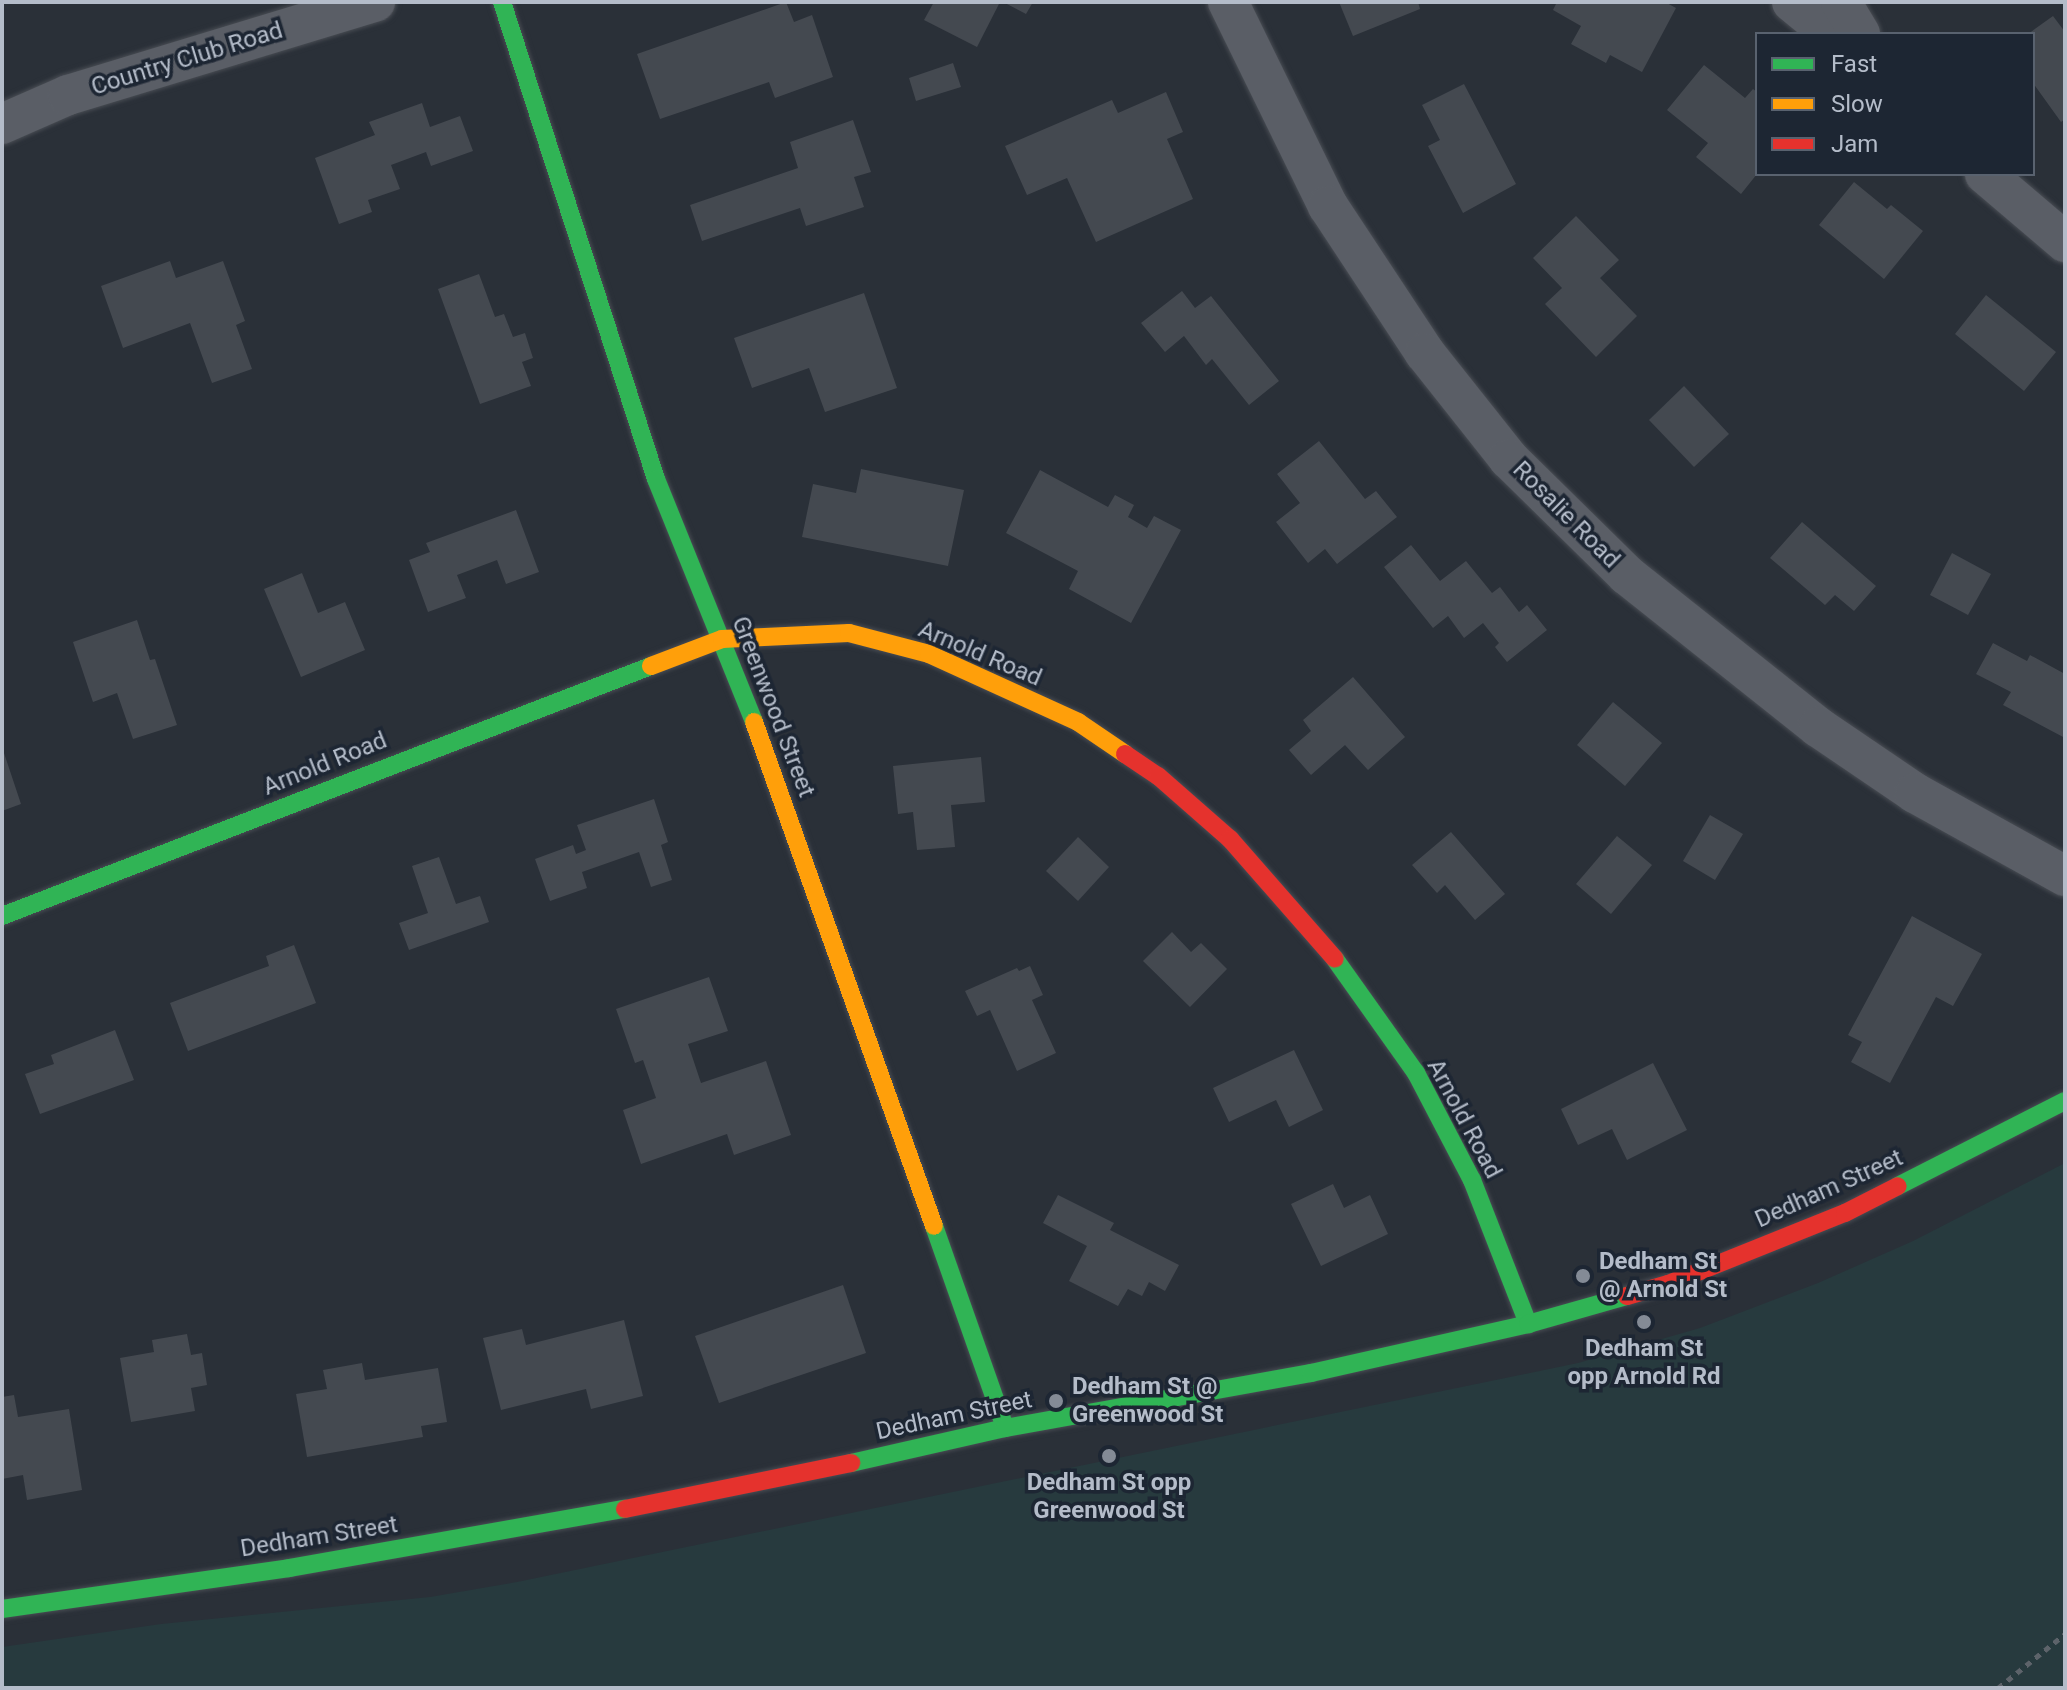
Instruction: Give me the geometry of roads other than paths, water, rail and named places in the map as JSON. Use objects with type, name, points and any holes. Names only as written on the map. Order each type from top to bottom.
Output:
[{"type":"street","name":"Country Club Road","points":[[2,124],[68,95],[375,2]]},
{"type":"street","name":"Greenwood Street","points":[[502,2],[656,479],[770,762],[1005,1428]]},
{"type":"street","name":"Rosalie Road","points":[[1228,2],[1328,206],[1425,353],[1509,459],[1627,575],[1737,666],[1818,727],[1915,793],[2057,878]]},
{"type":"street","points":[[1792,2],[1829,32]]},
{"type":"street","points":[[1841,2],[1859,32]]},
{"type":"street","points":[[1987,176],[2065,242]]},
{"type":"street","name":"Arnold Road","points":[[2,916],[722,639],[849,633],[929,654],[1078,722],[1158,776],[1230,839],[1325,945],[1416,1073],[1472,1180],[1528,1324]]},
{"type":"street","name":"Dedham Street","points":[[2,1609],[289,1568],[718,1493],[1005,1428],[1311,1373],[1528,1324],[1668,1284],[1845,1213],[2065,1101]]},
{"type":"place","name":"Dedham St @ Arnold St","points":[[1583,1276]]},
{"type":"place","name":"Dedham St opp Arnold Rd","points":[[1644,1322]]},
{"type":"place","name":"Dedham St @ Greenwood St","points":[[1056,1401]]},
{"type":"place","name":"Dedham St opp Greenwood St","points":[[1109,1456]]}]
